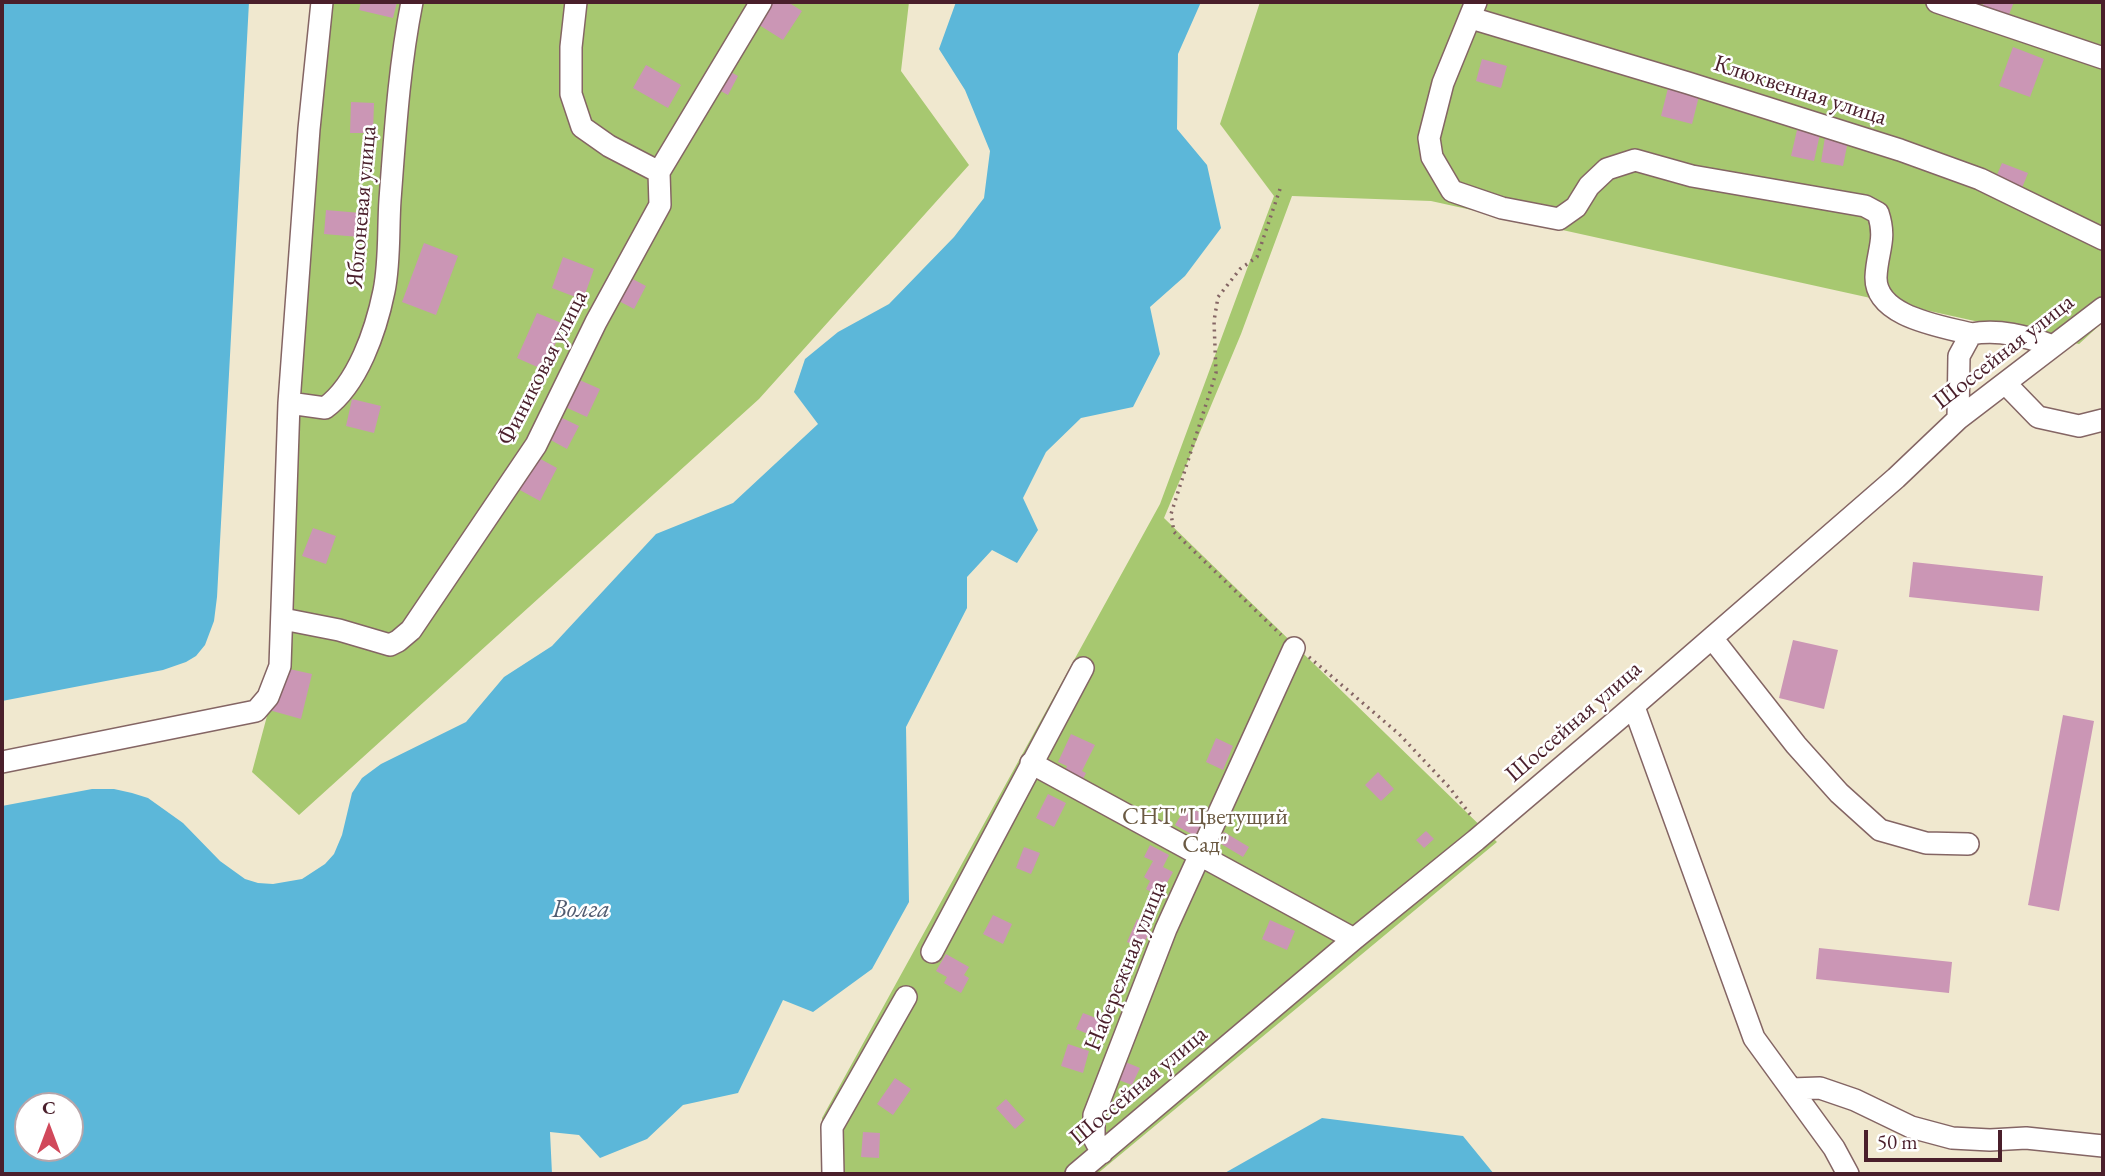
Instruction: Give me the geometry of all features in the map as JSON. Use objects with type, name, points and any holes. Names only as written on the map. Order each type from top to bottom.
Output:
[{"type":"street","points":[[2,762],[256,711],[268,697],[280,666],[284,619],[289,403],[309,129],[322,2]]},
{"type":"street","name":"Яблоневая улица","points":[[289,403],[325,408],[337,399],[356,374],[373,327],[384,290],[398,100],[412,2]]},
{"type":"street","points":[[576,2],[571,47],[571,94],[582,127],[609,146],[659,172],[761,2]]},
{"type":"street","points":[[1937,2],[2103,58]]},
{"type":"street","points":[[1474,10],[1443,83],[1429,138],[1432,157],[1452,191],[1502,208],[1559,219],[1576,207],[1589,186],[1606,169],[1635,160],[1692,176],[1865,206],[1878,213],[1884,230],[1876,279],[1882,298],[1903,315],[1970,334],[1991,331],[2034,339],[2053,346]]},
{"type":"street","name":"Клюквенная улица","points":[[1474,10],[1688,83],[1900,150],[1980,179],[2103,239]]},
{"type":"street","name":"Финиковая улица","points":[[284,619],[339,630],[390,645],[411,630],[536,445],[596,322],[660,205],[659,172]]},
{"type":"street","name":"Шоссейная улица","points":[[1076,1174],[1354,939],[1485,833],[1896,478],[1958,419],[2103,308]]},
{"type":"street","points":[[1958,419],[1959,356],[1970,334]]},
{"type":"street","points":[[2005,383],[2038,417],[2079,426],[2103,420]]},
{"type":"street","points":[[1712,638],[1796,745],[1839,793],[1880,830],[1926,843],[1969,844]]},
{"type":"street","name":"Набережная улица","points":[[1102,1153],[1094,1138],[1094,1115],[1166,929],[1294,648]]},
{"type":"street","points":[[932,952],[1083,667]]},
{"type":"street","points":[[1633,706],[1754,1038],[1834,1148],[1848,1174]]},
{"type":"street","points":[[1031,763],[1354,939]]},
{"type":"street","points":[[834,1174],[832,1128],[906,997]]},
{"type":"street","points":[[1791,1089],[1820,1088],[1911,1126],[1952,1138],[2026,1138],[2103,1146]]},
{"type":"path","points":[[1280,188],[1256,257],[1240,269],[1218,297],[1214,321],[1216,373],[1171,514],[1174,532],[1294,648],[1313,660],[1399,734],[1449,787],[1485,833]]},
{"type":"green space","points":[[319,2],[909,2],[901,71],[969,165],[759,399],[299,815],[252,772],[293,619],[299,358]]},
{"type":"green space","name":"СНТ \"Цветущий Сад\"","points":[[1260,2],[2103,2],[2103,322],[2079,344],[1431,201],[1292,196],[1241,334],[1164,518],[1497,842],[1097,1174],[824,1174],[822,1118],[1160,504],[1274,196],[1220,124]]},
{"type":"water","points":[[2,2],[249,2],[214,621],[205,645],[196,656],[186,662],[163,670],[2,701]]},
{"type":"water","name":"Волга","points":[[956,2],[1201,2],[1178,54],[1177,129],[1207,165],[1221,228],[1185,276],[1150,307],[1160,354],[1133,407],[1081,418],[1046,452],[1023,498],[1038,530],[1017,563],[992,550],[967,577],[967,608],[906,727],[909,902],[872,969],[813,1012],[783,1000],[738,1093],[683,1105],[647,1139],[600,1158],[579,1135],[550,1132],[552,1174],[2,1174],[2,806],[92,789],[114,789],[148,798],[183,823],[220,861],[245,879],[273,884],[302,879],[325,864],[334,854],[342,835],[352,793],[362,778],[381,764],[466,722],[504,677],[552,646],[656,534],[733,503],[818,424],[794,392],[805,359],[838,332],[889,304],[954,237],[984,198],[990,151],[965,90],[939,49]]},
{"type":"water","points":[[1322,1118],[1463,1136],[1494,1174],[1223,1174]]},
{"type":"building","points":[[361,2],[397,2],[393,18],[359,10]]},
{"type":"building","points":[[769,2],[788,2],[802,11],[783,40],[756,23]]},
{"type":"building","points":[[1984,2],[2014,2],[2008,17],[1982,8]]},
{"type":"building","points":[[2013,47],[2044,59],[2030,97],[1999,86]]},
{"type":"building","points":[[1482,59],[1507,66],[1501,88],[1476,81]]},
{"type":"building","points":[[646,65],[681,85],[668,108],[633,88]]},
{"type":"building","points":[[725,69],[738,76],[728,95],[715,88]]},
{"type":"building","points":[[1668,88],[1699,96],[1692,124],[1661,116]]},
{"type":"building","points":[[351,102],[374,103],[373,133],[350,133]]},
{"type":"building","points":[[1797,130],[1820,134],[1814,161],[1791,156]]},
{"type":"building","points":[[1825,137],[1848,141],[1843,166],[1821,162]]},
{"type":"building","points":[[2002,163],[2028,173],[2020,193],[1994,182]]},
{"type":"building","points":[[326,210],[361,213],[359,237],[324,234]]},
{"type":"building","points":[[424,243],[458,256],[436,315],[402,302]]},
{"type":"building","points":[[563,257],[594,269],[583,300],[552,288]]},
{"type":"building","points":[[627,276],[646,286],[634,309],[615,299]]},
{"type":"building","points":[[537,313],[564,324],[544,370],[517,358]]},
{"type":"building","points":[[575,378],[600,389],[587,417],[563,406]]},
{"type":"building","points":[[352,399],[381,406],[374,433],[346,426]]},
{"type":"building","points":[[558,416],[579,426],[567,449],[547,438]]},
{"type":"building","points":[[535,456],[557,468],[540,501],[518,489]]},
{"type":"building","points":[[313,528],[336,536],[326,564],[302,556]]},
{"type":"building","points":[[1913,562],[2043,576],[2039,611],[1909,597]]},
{"type":"building","points":[[1793,640],[1838,650],[1824,709],[1779,698]]},
{"type":"building","points":[[285,668],[312,674],[301,719],[269,710]]},
{"type":"building","points":[[2063,715],[2094,721],[2059,911],[2028,905]]},
{"type":"building","points":[[1071,734],[1095,745],[1082,771],[1086,773],[1082,781],[1064,773],[1067,766],[1058,762]]},
{"type":"building","points":[[1216,738],[1233,746],[1223,770],[1206,762]]},
{"type":"building","points":[[1378,772],[1394,789],[1381,801],[1365,785]]},
{"type":"building","points":[[1048,794],[1066,803],[1054,827],[1036,818]]},
{"type":"building","points":[[1187,805],[1206,816],[1195,836],[1175,825]]},
{"type":"building","points":[[1426,831],[1434,839],[1424,848],[1416,840]]},
{"type":"building","points":[[1224,832],[1249,847],[1243,857],[1218,842]]},
{"type":"building","points":[[1150,845],[1169,855],[1163,867],[1173,872],[1159,897],[1146,889],[1150,881],[1144,877],[1153,861],[1144,857]]},
{"type":"building","points":[[1024,847],[1040,853],[1031,874],[1016,868]]},
{"type":"building","points":[[993,915],[1012,924],[1003,944],[983,934]]},
{"type":"building","points":[[1137,919],[1152,926],[1142,948],[1127,942]]},
{"type":"building","points":[[1270,920],[1295,931],[1287,950],[1262,939]]},
{"type":"building","points":[[1819,948],[1952,962],[1949,993],[1816,979]]},
{"type":"building","points":[[946,954],[969,967],[964,975],[969,978],[961,993],[944,983],[947,977],[936,971]]},
{"type":"building","points":[[1083,1013],[1109,1023],[1102,1040],[1076,1029]]},
{"type":"building","points":[[1068,1044],[1089,1051],[1083,1073],[1061,1066]]},
{"type":"building","points":[[1123,1061],[1140,1068],[1132,1085],[1116,1079]]},
{"type":"building","points":[[895,1078],[911,1089],[893,1115],[877,1104]]},
{"type":"building","points":[[1006,1099],[1025,1120],[1015,1129],[996,1108]]},
{"type":"building","points":[[863,1132],[880,1133],[879,1158],[861,1157]]}]
